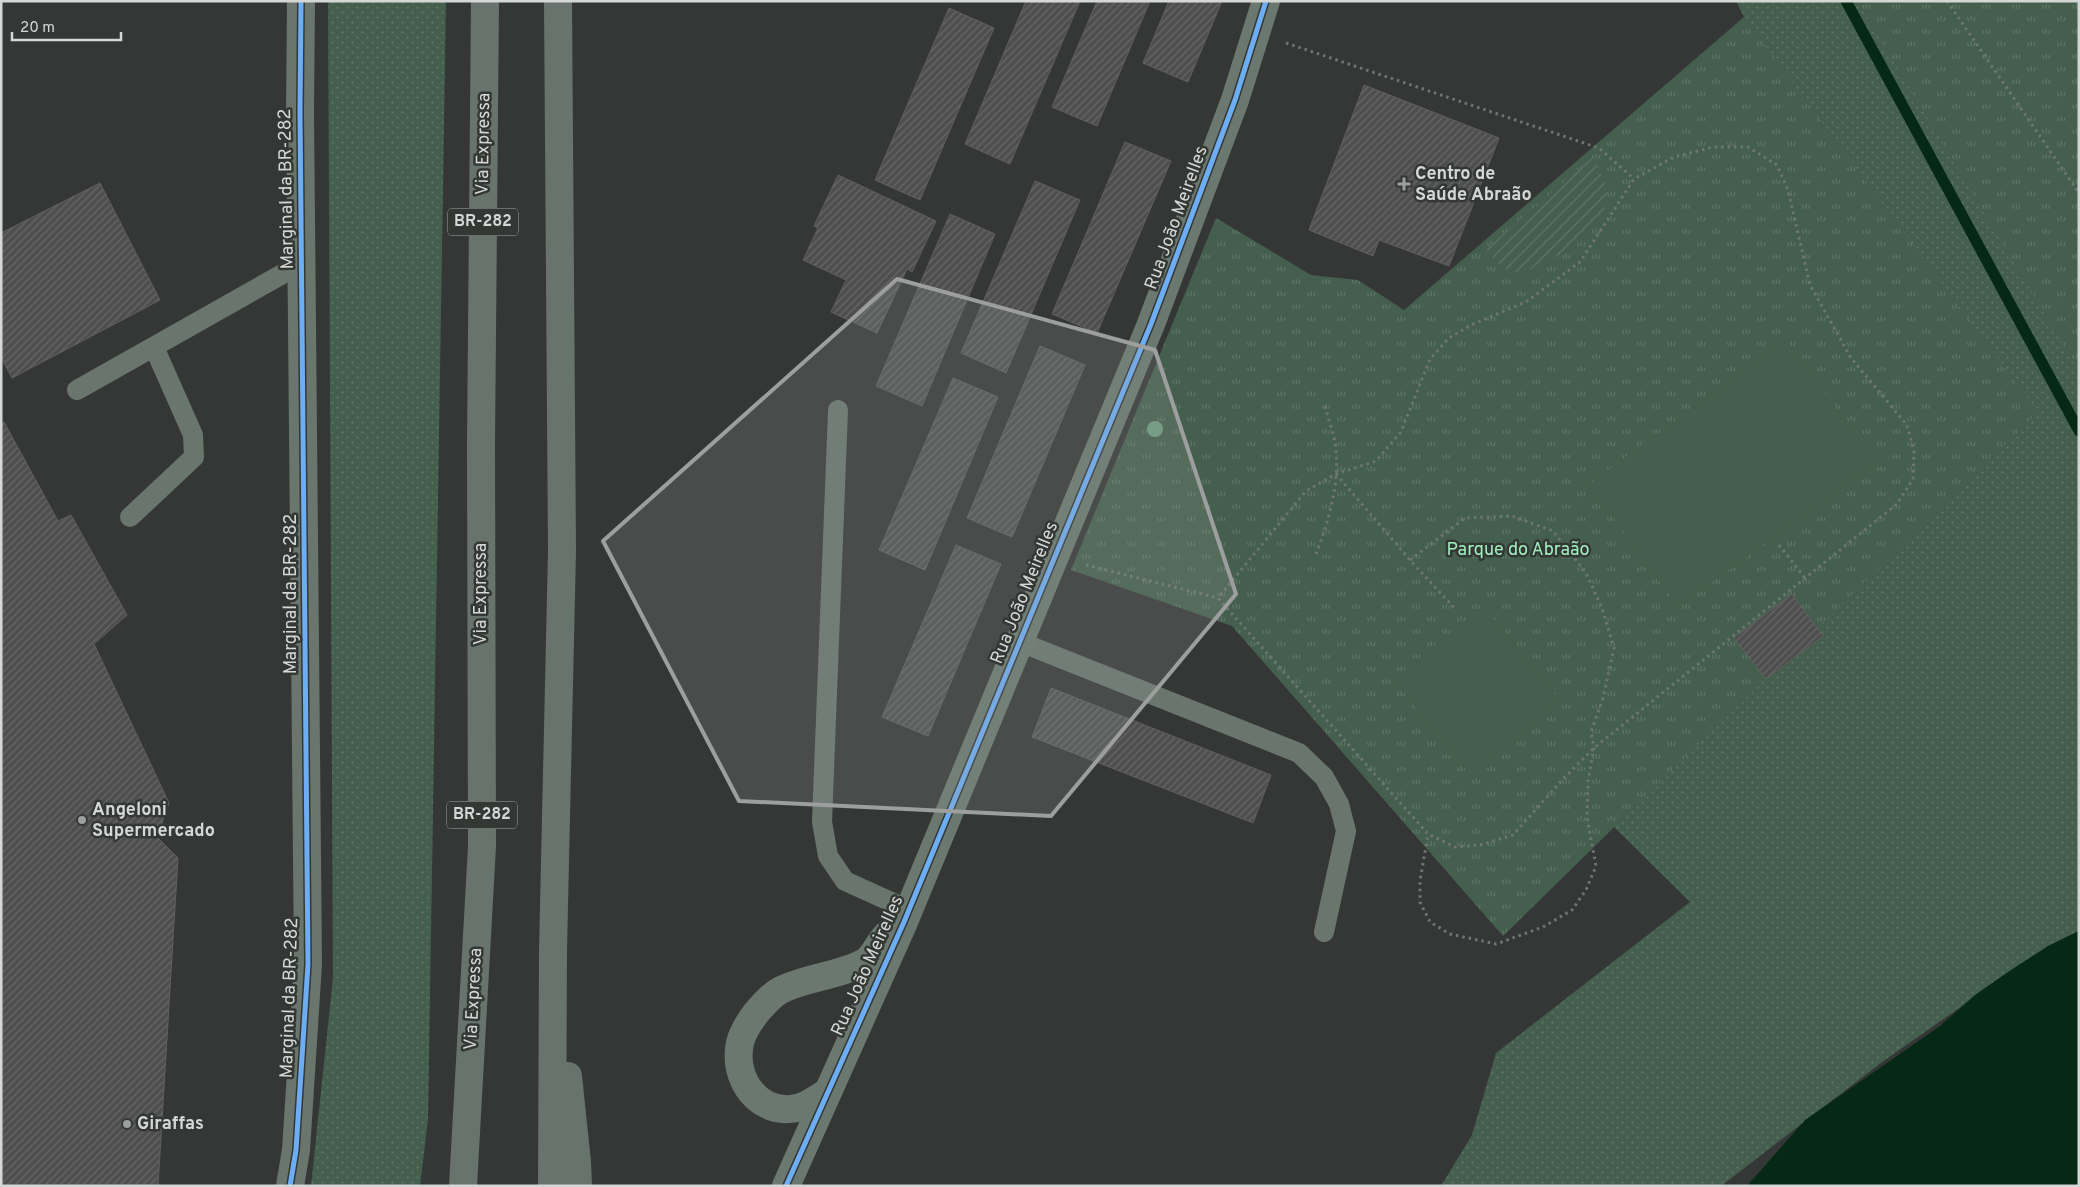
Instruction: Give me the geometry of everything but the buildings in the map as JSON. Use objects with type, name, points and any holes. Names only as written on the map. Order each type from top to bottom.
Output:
[{"type":"highway","name":"Via Expressa","points":[[463,1186],[482,846],[481,443],[485,1]]},
{"type":"highway","points":[[552,1186],[553,950],[562,551],[558,1]]},
{"type":"highway","points":[[553,950],[577,1162],[578,1186]]},
{"type":"main road","name":"Rua João Meirelles","points":[[786,1186],[906,916],[1172,271],[1235,100],[1266,1]]},
{"type":"main road","points":[[827,1092],[798,1108],[784,1110],[771,1107],[749,1091],[742,1079],[739,1066],[740,1042],[756,1013],[780,990],[867,961],[883,937],[906,916]]},
{"type":"street","name":"Marginal da BR-282","points":[[290,1186],[296,1150],[308,964],[301,1]]},
{"type":"lane","points":[[77,390],[302,263]]},
{"type":"lane","points":[[130,517],[194,457],[193,435],[154,347]]},
{"type":"lane","points":[[838,410],[822,822],[828,856],[845,881],[906,916]]},
{"type":"lane","points":[[1020,642],[1299,753],[1324,777],[1339,804],[1346,831],[1324,932]]},
{"type":"path","points":[[1947,1],[2079,194]]},
{"type":"path","points":[[1256,32],[1599,148],[1634,179]]},
{"type":"path","points":[[1055,558],[1218,598],[1428,834],[1456,847],[1480,845],[1513,835],[1564,777],[1594,748],[1897,504],[1913,479],[1914,452],[1907,425],[1851,358],[1810,284],[1788,190],[1777,165],[1748,147],[1713,147],[1674,157],[1634,179],[1580,262],[1526,302],[1471,324],[1448,338],[1430,359],[1401,432],[1376,461],[1336,474],[1306,491],[1218,598]]},
{"type":"path","points":[[1316,554],[1330,516],[1336,474],[1334,438],[1324,403]]},
{"type":"path","points":[[1336,474],[1456,610]]},
{"type":"path","points":[[1410,560],[1465,518],[1512,516],[1553,531],[1586,573],[1602,608],[1614,648],[1603,698],[1591,732],[1594,748],[1588,781],[1587,818],[1596,866],[1586,890],[1572,910],[1543,928],[1496,944],[1450,934],[1430,922],[1420,902],[1420,881],[1428,834]]},
{"type":"path","points":[[1779,545],[1805,578]]},
{"type":"highlighted area","points":[[897,279],[1155,350],[1236,594],[1051,816],[739,801],[603,541]]},
{"type":"green space","points":[[328,1],[446,1],[428,1119],[420,1186],[311,1186],[333,978]]},
{"type":"green space","points":[[1736,1],[2079,1],[2079,931],[2048,946],[1882,1062],[1721,1186],[1441,1186],[1472,1135],[1496,1053],[1690,902],[1608,821],[1744,17]]},
{"type":"green space","points":[[1858,1],[2079,1],[2079,372]]},
{"type":"green space","name":"Parque do Abraão","points":[[1744,17],[2038,412],[1503,936],[1232,626],[1071,570],[1216,218],[1311,275],[1358,280],[1404,310]]},
{"type":"green space","points":[[1593,157],[1605,182],[1607,197],[1603,213],[1591,230],[1564,252],[1533,268],[1516,272],[1499,264],[1486,249]]},
{"type":"green space","points":[[1786,340],[1875,463],[1678,607],[1589,484]]},
{"type":"green space","points":[[1483,606],[1560,701],[1470,774],[1393,679]]},
{"type":"shaded area","points":[[2079,931],[2079,1186],[1747,1186],[1805,1120],[1940,1026],[1975,995],[2008,972],[2048,946]]},
{"type":"waterway","points":[[1846,1],[2079,431]]},
{"type":"cycle path","points":[[290,1186],[296,1150],[308,964],[300,112],[301,1]]},
{"type":"cycle path","points":[[786,1186],[904,922],[1151,324],[1235,100],[1266,1]]},
{"type":"place","name":"Centro de Saúde Abraão","points":[[1404,184]]},
{"type":"place","name":"Angeloni Supermercado","points":[[82,820]]},
{"type":"place","name":"Giraffas","points":[[127,1124]]}]
